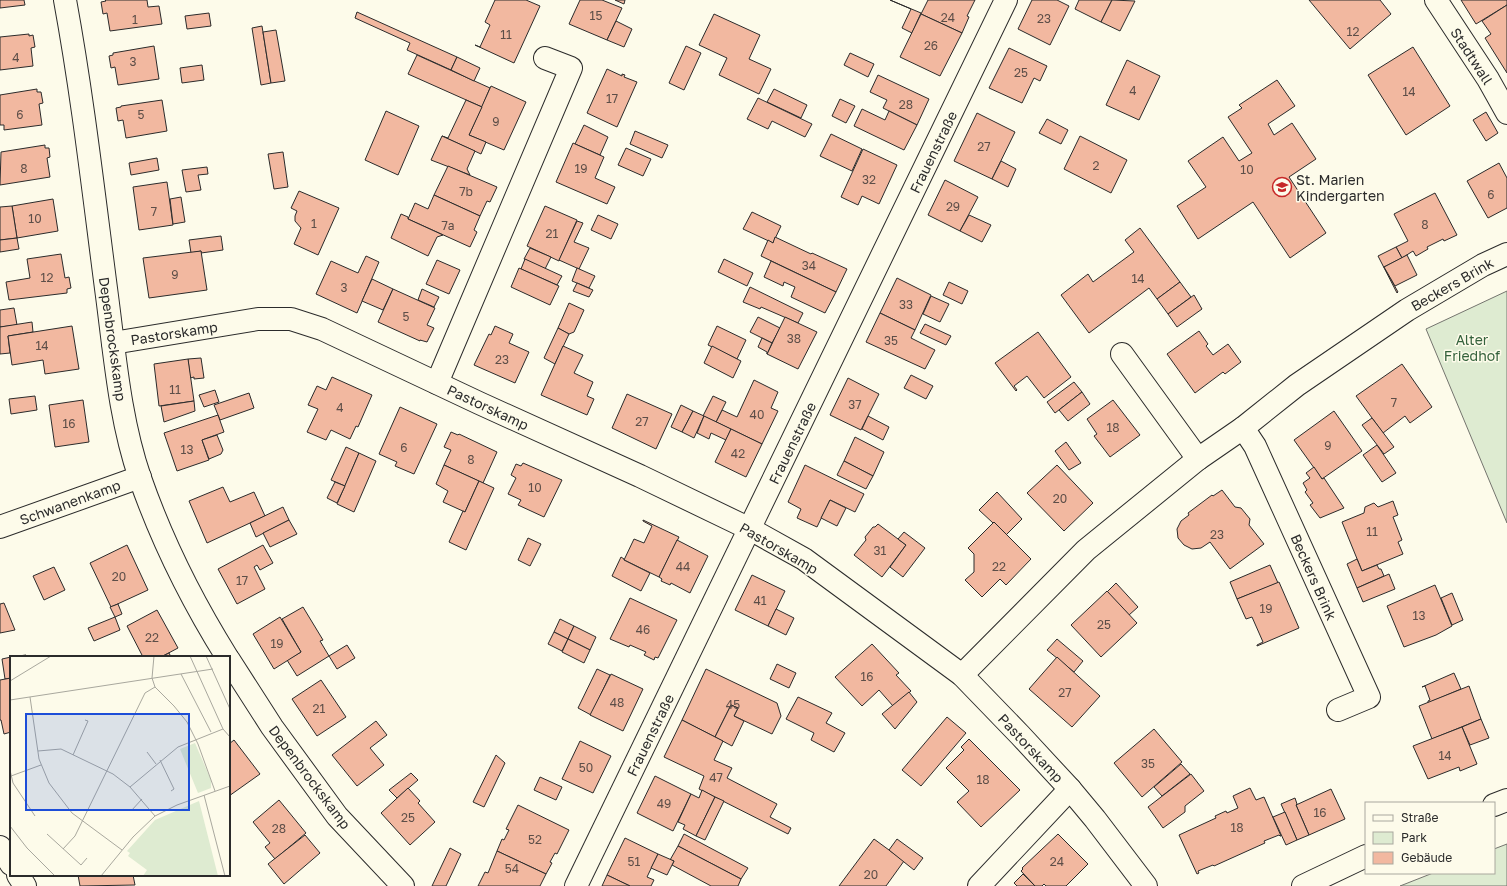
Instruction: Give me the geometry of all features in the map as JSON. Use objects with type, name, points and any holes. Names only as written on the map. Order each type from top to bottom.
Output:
[{"type":"street","name":"Depenbrockskamp","points":[[65,0],[77,65],[123,415],[140,477],[166,546],[214,636],[226,656]]},
{"type":"street","name":"Frauenstraße","points":[[576,886],[1006,0]]},
{"type":"street","name":"Stadtwall","points":[[1436,0],[1488,79],[1507,113]]},
{"type":"street","name":"Pastorskamp","points":[[437,383],[570,68],[545,58]]},
{"type":"street","name":"Beckers Brink","points":[[962,675],[1086,550],[1198,460],[1243,428],[1297,385],[1407,310],[1483,265],[1507,254]]},
{"type":"street","name":"Pastorskamp","points":[[113,343],[258,319],[290,319],[322,329],[640,476],[750,529],[804,559],[962,675],[1070,789],[1146,886]]},
{"type":"street","points":[[1122,354],[1198,460]]},
{"type":"street","name":"Beckers Brink","points":[[1243,428],[1255,446],[1369,697],[1338,710]]},
{"type":"street","name":"Schwanenkamp","points":[[0,527],[140,477]]},
{"type":"street","name":"Depenbrockskamp","points":[[230,662],[272,727],[337,816],[403,886]]},
{"type":"street","name":"Pastorskamp","points":[[979,886],[1070,789]]},
{"type":"street","points":[[1495,805],[1507,800]]},
{"type":"street","points":[[0,847],[10,862]]},
{"type":"street","points":[[1303,886],[1365,856]]},
{"type":"street","points":[[19,876],[25,886]]},
{"type":"green space","name":"Alter Friedhof","points":[[1507,291],[1507,523],[1426,329]]},
{"type":"green space","points":[[1507,844],[1507,886],[1400,886],[1430,874],[1495,874],[1495,849]]},
{"type":"building","points":[[0,0],[24,0],[25,5],[0,8]]},
{"type":"building","points":[[105,0],[147,0],[148,7],[159,6],[162,24],[110,31],[107,13],[103,14],[101,2],[106,1]]},
{"type":"building","points":[[495,0],[526,0],[540,6],[514,63],[475,45],[480,47],[490,25],[485,22]]},
{"type":"building","points":[[580,0],[602,0],[622,8],[607,40],[569,24]]},
{"type":"building","points":[[615,0],[625,0],[624,4]]},
{"type":"building","points":[[890,0],[921,13],[912,33],[902,28],[911,9]]},
{"type":"building","points":[[928,0],[975,0],[967,16],[969,17],[962,33],[921,14]]},
{"type":"building","points":[[1032,0],[1057,0],[1069,6],[1050,45],[1018,29]]},
{"type":"building","points":[[1079,0],[1112,0],[1101,22],[1075,9]]},
{"type":"building","points":[[1112,0],[1135,1],[1120,31],[1101,22]]},
{"type":"building","points":[[1309,0],[1380,0],[1391,14],[1350,49]]},
{"type":"building","points":[[1461,0],[1507,0],[1507,5],[1476,24]]},
{"type":"building","points":[[1507,5],[1507,73],[1485,38],[1491,34],[1482,21]]},
{"type":"building","points":[[357,12],[457,57],[451,70],[407,50],[410,43],[355,18]]},
{"type":"building","points":[[209,13],[211,26],[187,29],[185,16]]},
{"type":"building","points":[[714,14],[760,35],[749,59],[771,69],[759,94],[719,75],[727,58],[699,45]]},
{"type":"building","points":[[921,14],[962,33],[940,76],[900,57]]},
{"type":"building","points":[[616,21],[632,29],[624,47],[607,40]]},
{"type":"building","points":[[262,26],[271,83],[261,85],[252,28]]},
{"type":"building","points":[[276,30],[285,81],[271,83],[263,32]]},
{"type":"building","points":[[29,34],[29,36],[33,35],[35,47],[31,48],[33,66],[0,70],[0,37]]},
{"type":"building","points":[[154,46],[159,79],[118,85],[115,67],[111,68],[109,56],[113,55],[113,53]]},
{"type":"building","points":[[686,46],[701,53],[684,90],[669,83]]},
{"type":"building","points":[[1413,47],[1450,106],[1406,135],[1368,75]]},
{"type":"building","points":[[1009,48],[1047,66],[1040,81],[1034,78],[1022,103],[989,88]]},
{"type":"building","points":[[850,53],[874,64],[868,77],[844,65]]},
{"type":"building","points":[[417,55],[490,88],[482,107],[408,74]]},
{"type":"building","points":[[457,57],[480,68],[474,81],[451,70]]},
{"type":"building","points":[[1127,60],[1160,76],[1139,120],[1106,105]]},
{"type":"building","points":[[202,65],[204,80],[182,83],[180,68]]},
{"type":"building","points":[[607,69],[622,76],[622,74],[625,75],[624,77],[637,82],[617,127],[587,113]]},
{"type":"building","points":[[878,75],[929,99],[917,125],[883,108],[887,100],[870,92]]},
{"type":"building","points":[[1277,80],[1295,106],[1268,124],[1274,135],[1292,123],[1316,159],[1289,177],[1326,233],[1290,258],[1253,202],[1198,239],[1177,206],[1206,187],[1188,161],[1223,137],[1239,161],[1252,153],[1228,117],[1242,108],[1239,105]]},
{"type":"building","points":[[491,86],[526,102],[504,150],[469,135]]},
{"type":"building","points":[[37,89],[37,92],[41,92],[43,103],[39,104],[42,125],[4,130],[4,125],[0,125],[0,95]]},
{"type":"building","points":[[774,89],[807,105],[801,118],[767,102]]},
{"type":"building","points":[[758,98],[812,124],[805,137],[772,121],[768,129],[747,119]]},
{"type":"building","points":[[840,99],[855,106],[846,123],[832,116]]},
{"type":"building","points":[[162,100],[167,131],[126,138],[123,120],[118,121],[116,108]]},
{"type":"building","points":[[466,100],[482,107],[469,135],[486,142],[481,154],[442,136],[448,138]]},
{"type":"building","points":[[862,109],[885,120],[889,111],[917,125],[904,150],[854,126]]},
{"type":"building","points":[[386,111],[419,126],[398,175],[365,160]]},
{"type":"building","points":[[1486,112],[1498,133],[1486,141],[1473,120]]},
{"type":"building","points":[[977,113],[1015,132],[992,179],[954,161]]},
{"type":"building","points":[[1047,119],[1068,130],[1061,144],[1039,133]]},
{"type":"building","points":[[584,125],[608,137],[600,155],[575,144]]},
{"type":"building","points":[[635,131],[668,145],[662,158],[630,144]]},
{"type":"building","points":[[831,134],[862,149],[852,171],[820,156]]},
{"type":"building","points":[[442,136],[475,151],[467,169],[470,175],[431,160]]},
{"type":"building","points":[[1080,136],[1127,160],[1111,193],[1064,169]]},
{"type":"building","points":[[573,143],[604,157],[595,178],[615,187],[607,204],[556,182]]},
{"type":"building","points":[[45,145],[45,148],[49,148],[50,157],[47,158],[50,177],[0,185],[1,152]]},
{"type":"building","points":[[626,148],[651,159],[643,176],[618,165]]},
{"type":"building","points":[[863,149],[897,165],[879,204],[862,196],[858,205],[841,197]]},
{"type":"building","points":[[283,152],[288,187],[274,189],[268,154]]},
{"type":"building","points":[[157,158],[159,170],[131,175],[129,163]]},
{"type":"building","points":[[1001,161],[1016,169],[1008,187],[992,179]]},
{"type":"building","points":[[1499,163],[1507,178],[1507,208],[1488,218],[1467,181]]},
{"type":"building","points":[[448,166],[497,187],[490,202],[487,201],[480,216],[434,195]]},
{"type":"building","points":[[207,167],[208,174],[198,175],[201,190],[186,192],[182,170]]},
{"type":"building","points":[[945,180],[978,197],[960,231],[928,215]]},
{"type":"building","points":[[167,182],[173,225],[139,230],[133,187]]},
{"type":"building","points":[[299,191],[339,208],[318,255],[294,244],[301,228],[295,221],[297,211],[291,208]]},
{"type":"building","points":[[1435,193],[1457,235],[1444,241],[1443,239],[1427,247],[1428,249],[1416,256],[1413,251],[1402,258],[1396,247],[1408,241],[1394,214]]},
{"type":"building","points":[[434,195],[480,216],[474,230],[477,232],[470,247],[408,219],[415,203],[428,209]]},
{"type":"building","points":[[181,197],[185,222],[173,224],[170,199]]},
{"type":"building","points":[[53,199],[58,231],[17,238],[12,206]]},
{"type":"building","points":[[12,206],[17,238],[0,240],[0,207]]},
{"type":"building","points":[[545,206],[577,220],[559,261],[527,246]]},
{"type":"building","points":[[752,212],[781,226],[773,243],[743,229]]},
{"type":"building","points":[[401,214],[408,217],[408,219],[443,235],[437,237],[428,256],[391,238]]},
{"type":"building","points":[[598,215],[618,224],[611,239],[591,230]]},
{"type":"building","points":[[969,215],[991,225],[982,242],[960,231]]},
{"type":"building","points":[[577,221],[583,223],[574,242],[589,248],[579,269],[559,260]]},
{"type":"building","points":[[1140,228],[1180,282],[1157,299],[1149,288],[1089,333],[1061,295],[1088,274],[1093,282],[1134,252],[1125,240]]},
{"type":"building","points":[[221,236],[223,250],[191,253],[189,240]]},
{"type":"building","points":[[775,237],[847,269],[836,292],[761,256],[768,240],[773,243]]},
{"type":"building","points":[[17,238],[19,249],[0,252],[0,240]]},
{"type":"building","points":[[1396,247],[1402,258],[1384,267],[1398,292],[1397,293],[1378,256]]},
{"type":"building","points":[[530,248],[551,257],[545,269],[524,259]]},
{"type":"building","points":[[201,251],[207,290],[149,298],[143,258]]},
{"type":"building","points":[[61,254],[65,278],[69,277],[71,288],[67,289],[67,293],[9,300],[6,282],[30,278],[27,259]]},
{"type":"building","points":[[1407,255],[1417,275],[1395,286],[1384,267]]},
{"type":"building","points":[[366,256],[379,262],[357,313],[316,294],[331,261],[358,273]]},
{"type":"building","points":[[525,259],[562,276],[557,285],[521,269]]},
{"type":"building","points":[[724,259],[753,273],[747,286],[718,272]]},
{"type":"building","points":[[437,260],[460,270],[449,294],[426,284]]},
{"type":"building","points":[[771,261],[836,292],[825,313],[791,297],[795,287],[784,282],[783,286],[764,277]]},
{"type":"building","points":[[519,268],[559,286],[550,305],[511,287]]},
{"type":"building","points":[[577,268],[595,276],[589,288],[572,281]]},
{"type":"building","points":[[897,278],[931,295],[915,330],[880,313]]},
{"type":"building","points":[[372,279],[393,289],[383,310],[362,301]]},
{"type":"building","points":[[949,282],[968,291],[962,304],[943,295]]},
{"type":"building","points":[[1180,282],[1191,297],[1168,314],[1157,299]]},
{"type":"building","points":[[577,283],[593,290],[589,297],[573,291]]},
{"type":"building","points":[[750,287],[803,313],[798,323],[761,307],[760,309],[743,302]]},
{"type":"building","points":[[393,289],[435,308],[427,325],[434,328],[427,342],[420,341],[378,322]]},
{"type":"building","points":[[422,289],[439,297],[434,307],[418,300]]},
{"type":"building","points":[[1194,295],[1202,309],[1177,327],[1168,314]]},
{"type":"building","points":[[931,296],[949,304],[940,322],[923,314]]},
{"type":"building","points":[[569,303],[584,310],[574,332],[569,334],[558,328]]},
{"type":"building","points":[[14,308],[17,325],[0,327],[0,310]]},
{"type":"building","points":[[880,313],[915,330],[911,338],[935,350],[925,369],[866,342]]},
{"type":"building","points":[[758,317],[780,328],[772,343],[750,332]]},
{"type":"building","points":[[785,317],[817,332],[798,369],[767,354]]},
{"type":"building","points":[[32,322],[33,332],[8,336],[10,353],[0,354],[0,327]]},
{"type":"building","points":[[925,324],[951,336],[946,345],[920,333]]},
{"type":"building","points":[[72,326],[79,369],[45,374],[43,360],[12,365],[8,336]]},
{"type":"building","points":[[495,326],[513,334],[509,343],[529,352],[515,383],[474,365],[489,334],[491,335]]},
{"type":"building","points":[[717,326],[746,340],[737,359],[708,345]]},
{"type":"building","points":[[558,328],[569,334],[555,364],[544,358]]},
{"type":"building","points":[[1199,331],[1208,344],[1206,346],[1213,355],[1228,344],[1241,362],[1225,374],[1223,372],[1195,393],[1167,354]]},
{"type":"building","points":[[1038,332],[1071,377],[1044,398],[1027,376],[1014,386],[1017,390],[1016,391],[995,363]]},
{"type":"building","points":[[762,338],[772,343],[767,354],[767,352],[758,347]]},
{"type":"building","points":[[563,346],[583,355],[574,373],[593,382],[587,396],[594,399],[587,415],[541,395]]},
{"type":"building","points":[[712,346],[741,361],[733,378],[704,363]]},
{"type":"building","points":[[201,358],[204,378],[190,378],[188,359]]},
{"type":"building","points":[[188,359],[194,401],[159,406],[154,364]]},
{"type":"building","points":[[1402,364],[1432,407],[1410,423],[1405,416],[1383,433],[1356,396]]},
{"type":"building","points":[[911,375],[933,386],[926,399],[904,388]]},
{"type":"building","points":[[332,377],[372,395],[358,427],[356,426],[350,439],[331,430],[326,440],[307,432],[318,409],[308,405],[317,386],[326,390]]},
{"type":"building","points":[[848,378],[879,394],[861,430],[830,415]]},
{"type":"building","points":[[754,380],[778,392],[771,408],[778,411],[762,444],[716,422],[722,410],[737,417]]},
{"type":"building","points":[[1074,382],[1082,392],[1055,413],[1047,402]]},
{"type":"building","points":[[215,390],[219,402],[204,407],[199,395]]},
{"type":"building","points":[[1082,392],[1090,404],[1068,421],[1059,410]]},
{"type":"building","points":[[249,393],[254,408],[220,420],[214,405]]},
{"type":"building","points":[[627,394],[672,414],[656,449],[612,428]]},
{"type":"building","points":[[35,396],[37,410],[11,414],[9,399]]},
{"type":"building","points":[[713,396],[726,402],[716,422],[703,416]]},
{"type":"building","points":[[83,400],[89,442],[55,447],[49,405]]},
{"type":"building","points":[[1113,400],[1140,435],[1110,457],[1094,436],[1097,434],[1087,419]]},
{"type":"building","points":[[194,401],[195,411],[164,422],[161,406]]},
{"type":"building","points":[[681,405],[693,411],[682,432],[671,427]]},
{"type":"building","points":[[400,407],[437,424],[414,474],[395,466],[397,462],[379,454]]},
{"type":"building","points":[[693,411],[704,416],[694,438],[682,432]]},
{"type":"building","points":[[1334,411],[1362,451],[1322,479],[1294,440]]},
{"type":"building","points":[[218,415],[224,432],[202,440],[209,460],[177,471],[164,433]]},
{"type":"building","points":[[704,416],[731,429],[726,440],[711,433],[709,439],[697,433]]},
{"type":"building","points":[[868,416],[889,427],[883,440],[862,429]]},
{"type":"building","points":[[1372,418],[1394,447],[1384,454],[1362,425]]},
{"type":"building","points":[[731,429],[762,444],[746,477],[715,462]]},
{"type":"building","points":[[451,432],[458,435],[459,434],[497,452],[483,483],[444,465],[451,450],[444,447]]},
{"type":"building","points":[[217,435],[223,450],[221,454],[209,459],[202,440]]},
{"type":"building","points":[[855,437],[884,452],[873,476],[844,461]]},
{"type":"building","points":[[1066,442],[1081,463],[1069,470],[1055,451]]},
{"type":"building","points":[[1377,445],[1396,473],[1382,482],[1363,455]]},
{"type":"building","points":[[346,447],[359,453],[345,486],[331,480]]},
{"type":"building","points":[[359,453],[376,461],[354,512],[337,504]]},
{"type":"building","points":[[844,461],[873,476],[866,489],[837,475]]},
{"type":"building","points":[[523,463],[562,480],[544,517],[518,505],[521,500],[508,494],[516,478],[511,475],[516,464],[521,466]]},
{"type":"building","points":[[444,465],[479,481],[465,512],[443,502],[448,491],[436,484]]},
{"type":"building","points":[[805,465],[864,494],[855,512],[830,500],[817,527],[797,518],[801,509],[788,502]]},
{"type":"building","points":[[1057,465],[1093,503],[1064,531],[1027,493]]},
{"type":"building","points":[[1314,467],[1322,479],[1324,478],[1344,508],[1320,518],[1310,505],[1313,503],[1305,492],[1307,490],[1303,483],[1310,478],[1306,473]]},
{"type":"building","points":[[479,481],[494,488],[466,550],[449,542]]},
{"type":"building","points":[[335,482],[345,486],[337,503],[327,498]]},
{"type":"building","points":[[223,487],[230,502],[254,492],[265,516],[207,543],[189,501]]},
{"type":"building","points":[[1222,490],[1235,507],[1241,508],[1250,519],[1249,525],[1264,544],[1230,569],[1210,542],[1201,548],[1192,549],[1184,545],[1178,538],[1177,529],[1181,521],[1189,515],[1188,513],[1212,495],[1213,496]]},
{"type":"building","points":[[997,492],[1022,519],[1006,535],[979,510]]},
{"type":"building","points":[[830,500],[846,508],[837,526],[821,518]]},
{"type":"building","points":[[1393,501],[1398,515],[1393,517],[1402,540],[1398,542],[1403,554],[1362,571],[1342,522],[1364,513],[1365,507],[1374,503],[1378,507]]},
{"type":"building","points":[[283,507],[289,520],[256,537],[250,523]]},
{"type":"building","points":[[289,520],[297,534],[270,547],[263,533]]},
{"type":"building","points":[[643,520],[679,537],[659,577],[624,560],[634,539],[644,543],[652,526]]},
{"type":"building","points":[[994,522],[1031,559],[1006,585],[1000,579],[982,597],[965,580],[974,572],[974,554],[968,548]]},
{"type":"building","points":[[878,524],[906,545],[882,577],[854,555],[866,540],[865,537],[873,527]]},
{"type":"building","points":[[904,532],[925,548],[903,577],[890,567],[906,545],[898,539]]},
{"type":"building","points":[[528,538],[541,544],[530,566],[518,560]]},
{"type":"building","points":[[677,540],[708,556],[690,593],[671,583],[670,585],[661,581],[662,579],[659,577]]},
{"type":"building","points":[[127,545],[148,590],[111,607],[90,563]]},
{"type":"building","points":[[263,545],[273,563],[260,570],[257,565],[254,567],[265,589],[237,604],[218,569]]},
{"type":"building","points":[[621,557],[650,573],[641,591],[612,576]]},
{"type":"building","points":[[1357,559],[1362,571],[1377,565],[1379,569],[1381,569],[1384,576],[1357,588],[1347,564]]},
{"type":"building","points":[[1270,565],[1278,583],[1237,599],[1230,582]]},
{"type":"building","points":[[54,567],[65,590],[44,600],[33,576]]},
{"type":"building","points":[[1389,574],[1395,589],[1363,602],[1357,588]]},
{"type":"building","points":[[752,575],[785,591],[768,626],[735,610]]},
{"type":"building","points":[[1279,582],[1299,628],[1257,646],[1263,642],[1252,617],[1246,619],[1237,599]]},
{"type":"building","points":[[1116,583],[1138,607],[1129,615],[1107,592]]},
{"type":"building","points":[[1435,585],[1452,626],[1436,635],[1404,647],[1387,606]]},
{"type":"building","points":[[1107,591],[1137,623],[1101,657],[1071,625]]},
{"type":"building","points":[[1452,593],[1463,620],[1452,625],[1441,598]]},
{"type":"building","points":[[630,598],[677,620],[658,658],[655,657],[654,660],[644,655],[646,652],[610,639]]},
{"type":"building","points":[[4,603],[15,630],[0,633],[0,604]]},
{"type":"building","points":[[118,604],[122,614],[115,617],[110,607]]},
{"type":"building","points":[[303,607],[323,640],[320,641],[329,656],[297,676],[287,660],[301,652],[282,619]]},
{"type":"building","points":[[776,609],[794,618],[786,635],[768,626]]},
{"type":"building","points":[[157,610],[178,648],[163,656],[142,656],[127,626]]},
{"type":"building","points":[[115,617],[120,630],[94,641],[88,628]]},
{"type":"building","points":[[280,617],[301,652],[274,669],[253,634]]},
{"type":"building","points":[[560,619],[574,626],[568,639],[554,632]]},
{"type":"building","points":[[574,626],[596,637],[590,650],[568,639]]},
{"type":"building","points":[[554,632],[568,639],[562,651],[548,644]]},
{"type":"building","points":[[568,639],[590,650],[584,663],[562,652]]},
{"type":"building","points":[[1057,639],[1083,661],[1074,672],[1047,650]]},
{"type":"building","points":[[872,644],[899,673],[896,675],[911,691],[893,706],[879,690],[862,706],[835,677]]},
{"type":"building","points":[[347,645],[355,658],[337,669],[329,656]]},
{"type":"building","points":[[169,653],[170,656],[163,656]]},
{"type":"building","points":[[10,657],[10,678],[5,679],[2,659]]},
{"type":"building","points":[[1057,657],[1100,696],[1072,727],[1029,689]]},
{"type":"building","points":[[777,664],[796,673],[789,688],[770,679]]},
{"type":"building","points":[[597,669],[610,675],[591,715],[578,708]]},
{"type":"building","points":[[706,669],[777,703],[781,716],[772,734],[734,716],[738,708],[731,705],[715,737],[682,720]]},
{"type":"building","points":[[1454,673],[1461,689],[1428,703],[1430,700],[1425,686],[1422,687]]},
{"type":"building","points":[[611,674],[643,689],[623,731],[590,715]]},
{"type":"building","points":[[10,678],[10,732],[4,734],[0,720],[0,680]]},
{"type":"building","points":[[321,680],[346,717],[317,736],[292,699]]},
{"type":"building","points":[[1469,686],[1481,719],[1432,739],[1419,706]]},
{"type":"building","points":[[909,692],[917,702],[895,729],[882,714]]},
{"type":"building","points":[[798,697],[832,713],[826,723],[845,733],[834,752],[811,740],[814,733],[786,719]]},
{"type":"building","points":[[731,705],[738,708],[734,716],[744,721],[732,746],[715,737]]},
{"type":"building","points":[[947,717],[966,733],[921,786],[902,770]]},
{"type":"building","points":[[1481,719],[1489,738],[1470,745],[1462,727]]},
{"type":"building","points":[[682,720],[723,741],[714,760],[732,768],[727,778],[777,804],[770,817],[791,828],[788,834],[699,789],[704,776],[664,757]]},
{"type":"building","points":[[376,721],[387,735],[370,748],[384,765],[357,786],[332,755]]},
{"type":"building","points":[[1462,727],[1477,764],[1460,771],[1459,767],[1428,779],[1413,746]]},
{"type":"building","points":[[1154,729],[1182,762],[1142,797],[1114,763]]},
{"type":"building","points":[[969,739],[1020,790],[981,827],[957,802],[969,791],[946,768],[964,750],[961,747]]},
{"type":"building","points":[[234,740],[260,774],[230,795],[230,743]]},
{"type":"building","points":[[580,741],[611,756],[593,793],[562,779]]},
{"type":"building","points":[[496,755],[505,763],[484,807],[473,802]]},
{"type":"building","points":[[1181,764],[1190,774],[1162,796],[1154,787]]},
{"type":"building","points":[[411,773],[418,780],[397,798],[389,790]]},
{"type":"building","points":[[1191,774],[1204,791],[1185,806],[1185,812],[1163,828],[1148,807]]},
{"type":"building","points":[[655,776],[691,794],[673,831],[637,813]]},
{"type":"building","points":[[540,777],[562,787],[556,800],[534,790]]},
{"type":"building","points":[[408,788],[420,801],[418,803],[435,822],[410,845],[381,813]]},
{"type":"building","points":[[1250,788],[1256,800],[1264,797],[1281,836],[1279,835],[1264,841],[1265,843],[1214,866],[1213,865],[1198,871],[1199,873],[1197,874],[1179,835],[1216,818],[1215,816],[1238,808],[1233,796]]},
{"type":"building","points":[[1331,789],[1345,819],[1309,835],[1296,805]]},
{"type":"building","points":[[702,790],[715,797],[696,836],[683,829],[685,825],[678,822],[691,794],[699,798]]},
{"type":"building","points":[[715,797],[724,801],[705,840],[696,836]]},
{"type":"building","points":[[1295,798],[1296,805],[1309,835],[1297,840],[1281,804]]},
{"type":"building","points":[[279,800],[306,833],[275,859],[265,847],[270,843],[253,822]]},
{"type":"building","points":[[518,805],[569,830],[557,854],[555,853],[550,862],[552,863],[546,874],[497,851],[502,839],[504,840],[509,830],[506,829]]},
{"type":"building","points":[[1285,812],[1297,840],[1286,845],[1273,817]]},
{"type":"building","points":[[684,834],[748,868],[741,879],[678,846]]},
{"type":"building","points":[[1058,834],[1088,864],[1066,886],[1046,886],[1044,884],[1042,886],[1035,886],[1021,871],[1023,869],[1022,868]]},
{"type":"building","points":[[305,835],[320,853],[284,884],[268,864]]},
{"type":"building","points":[[625,838],[658,854],[647,877],[654,880],[651,886],[630,886],[607,875]]},
{"type":"building","points":[[874,839],[904,861],[886,886],[839,886]]},
{"type":"building","points":[[897,839],[923,858],[914,870],[889,850]]},
{"type":"building","points":[[678,846],[741,879],[738,886],[711,886],[672,865],[674,861],[670,860]]},
{"type":"building","points":[[450,848],[461,854],[446,886],[432,886]]},
{"type":"building","points":[[497,851],[546,874],[540,886],[478,886],[485,872],[488,873]]},
{"type":"building","points":[[658,854],[674,861],[667,875],[651,868]]},
{"type":"building","points":[[1023,874],[1035,886],[1017,886],[1014,883]]},
{"type":"building","points":[[607,875],[630,886],[602,886]]},
{"type":"building","points":[[78,876],[133,876],[135,885],[80,886]]},
{"type":"place","name":"St. Marien Kindergarten","points":[[1282,187]]}]
